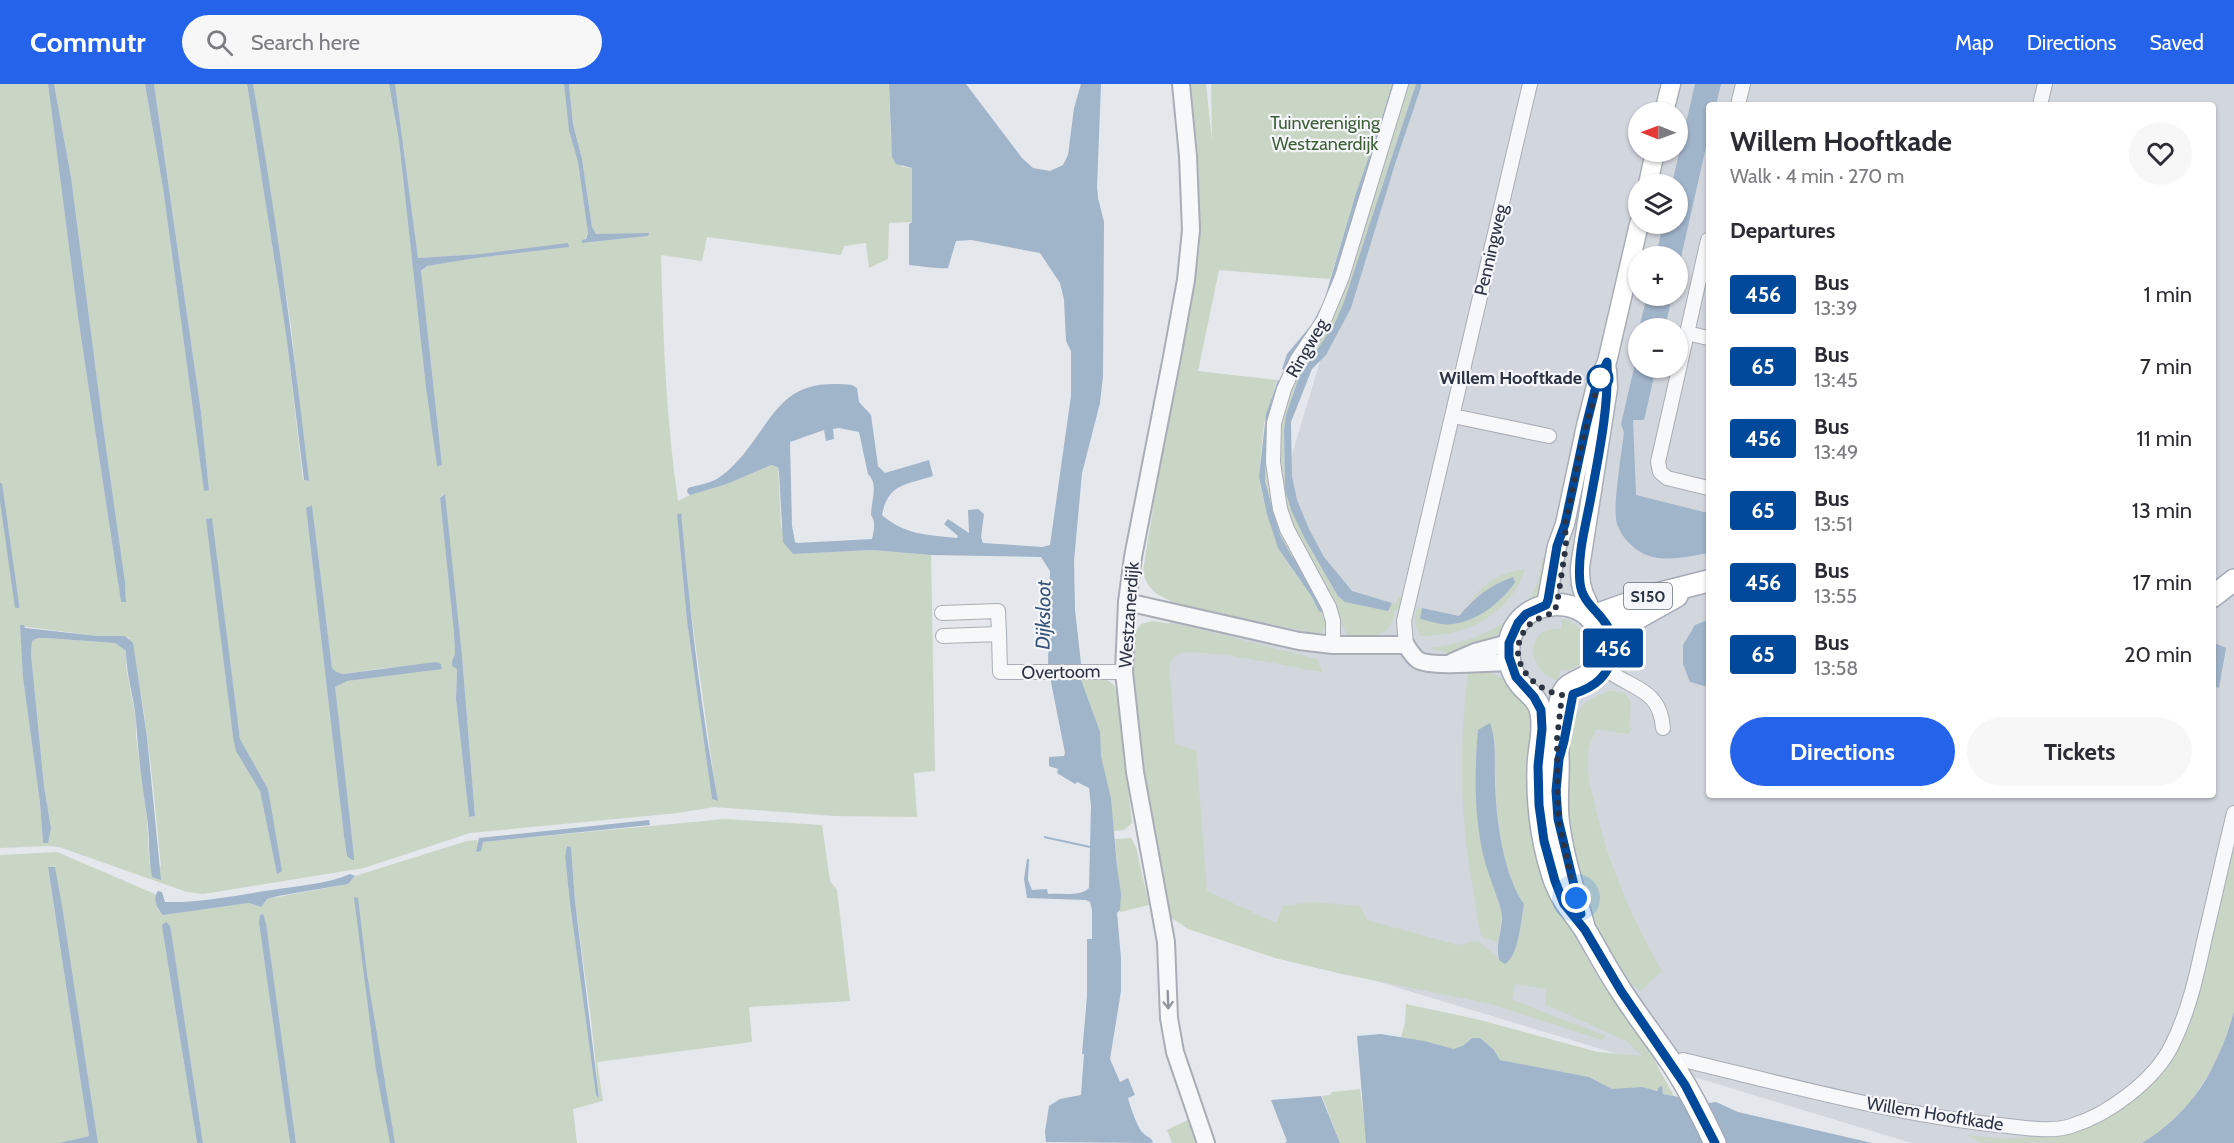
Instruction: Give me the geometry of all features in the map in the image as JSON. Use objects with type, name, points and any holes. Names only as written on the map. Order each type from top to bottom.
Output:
[{"type":"main road","points":[[1666,102],[1671,84]]},
{"type":"main road","points":[[1552,604],[1557,546],[1565,524],[1596,386],[1607,362],[1637,234]]},
{"type":"main road","points":[[1513,656],[1534,684],[1542,689],[1568,694],[1592,687],[1600,680],[1603,666],[1613,652],[1597,617],[1582,592],[1580,583],[1580,567],[1608,388],[1607,362]]},
{"type":"main road","points":[[2216,594],[2234,580]]},
{"type":"main road","name":"S150","points":[[1597,617],[1703,582]]},
{"type":"main road","points":[[1597,617],[1574,607],[1552,604],[1526,614],[1514,629],[1513,656],[1516,677],[1538,703],[1542,718],[1538,766],[1539,805],[1544,841],[1564,904],[1585,930],[1621,991],[1674,1067],[1715,1143]]},
{"type":"main road","points":[[1568,694],[1564,741],[1559,759],[1556,791],[1558,819],[1585,930]]},
{"type":"street","name":"Westzanerdijk","points":[[1181,84],[1188,156],[1190,216],[1187,270],[1141,510],[1127,602],[1124,672],[1135,772],[1166,942],[1169,1017],[1175,1052],[1206,1143]]},
{"type":"street","name":"Ringweg","points":[[1333,645],[1333,621],[1329,607],[1287,529],[1280,510],[1273,462],[1274,423],[1284,389],[1297,360],[1324,320],[1342,277],[1401,84]]},
{"type":"street","name":"Penningweg","points":[[1406,645],[1404,621],[1530,84]]},
{"type":"street","points":[[1739,102],[1743,84]]},
{"type":"street","points":[[2041,102],[2045,84]]},
{"type":"street","points":[[1688,330],[1705,274]]},
{"type":"street","points":[[1688,333],[1706,338]]},
{"type":"street","points":[[1677,378],[1658,462],[1660,472],[1667,478],[1706,488]]},
{"type":"street","points":[[1452,416],[1549,436]]},
{"type":"street","points":[[1127,602],[1299,641],[1333,645],[1406,645],[1418,660],[1428,663],[1451,663],[1475,652],[1513,656]]},
{"type":"street","name":"Overtoom","points":[[942,613],[998,611],[1000,672],[1124,672]]},
{"type":"street","points":[[943,636],[999,634]]},
{"type":"street","points":[[1603,666],[1655,700],[1662,713],[1664,728]]},
{"type":"street","name":"Willem Hooftkade","points":[[1683,1060],[1870,1104],[1970,1122],[2044,1130],[2070,1127],[2100,1114],[2136,1090],[2160,1064],[2172,1046],[2190,1002],[2234,813]]},
{"type":"shaded area","points":[[1404,84],[2234,84],[2234,913],[2180,1143],[1912,1143],[1164,917],[1170,588],[1280,494]]},
{"type":"green space","points":[[0,84],[48,84],[78,317],[121,602],[126,601],[125,582],[71,177],[54,84],[145,84],[163,188],[204,490],[209,490],[201,412],[154,84],[247,84],[286,334],[303,480],[308,481],[291,326],[253,84],[389,84],[399,141],[426,388],[437,465],[442,464],[421,272],[427,266],[568,247],[568,244],[418,258],[395,84],[564,84],[569,131],[578,162],[588,233],[583,243],[648,236],[648,234],[596,234],[592,227],[582,159],[573,124],[569,84],[889,84],[891,142],[902,167],[912,168],[912,222],[889,223],[888,259],[869,268],[866,243],[844,246],[841,255],[707,237],[702,261],[661,255],[663,317],[668,409],[678,501],[727,484],[771,465],[778,467],[781,526],[793,554],[872,550],[931,555],[935,771],[914,773],[917,817],[835,816],[714,807],[678,813],[470,833],[364,868],[203,894],[187,892],[59,847],[0,848]],"holes":[[[444,494],[462,656],[475,816],[469,817],[456,699],[457,668],[452,666],[455,654],[454,633],[440,498]],[[312,505],[332,668],[343,674],[384,668],[441,664],[442,668],[347,681],[335,687],[354,856],[352,860],[347,856],[344,836],[306,508]],[[680,513],[717,801],[712,799],[687,621],[677,514]],[[211,518],[240,739],[268,789],[277,873],[260,791],[233,737],[207,519]],[[20,626],[129,638],[141,694],[161,866],[152,877],[136,720],[126,667],[126,651],[115,643],[46,638],[32,641],[31,654],[44,786],[51,828],[43,842],[23,678]]]},
{"type":"green space","name":"Tuinvereniging Westzanerdijk","points":[[1191,84],[1206,84],[1212,141],[1211,84],[1392,84],[1330,279],[1219,270],[1198,371],[1277,380],[1264,423],[1259,477],[1278,549],[1312,597],[1319,611],[1307,576],[1291,555],[1280,535],[1265,481],[1267,424],[1281,378],[1282,380],[1270,471],[1318,591],[1329,625],[1326,625],[1318,634],[1183,605],[1152,590],[1143,571],[1169,409],[1200,246],[1198,156]]},
{"type":"green space","points":[[1405,84],[1416,84],[1344,302],[1336,323],[1299,377],[1284,430],[1285,490],[1305,539],[1338,596],[1345,602],[1387,611],[1392,603],[1396,604],[1398,597],[1403,598],[1400,611],[1395,610],[1386,630],[1378,635],[1356,636],[1346,634],[1343,625],[1338,625],[1289,524],[1275,442],[1295,374],[1327,323]]},
{"type":"green space","points":[[1543,558],[1551,559],[1542,590],[1492,640],[1472,648],[1449,653],[1428,648],[1457,643],[1486,633],[1512,617],[1534,590]]},
{"type":"green space","points":[[1525,569],[1509,599],[1484,620],[1470,627],[1438,635],[1421,636],[1418,632],[1415,623],[1417,608],[1422,608],[1420,619],[1442,623],[1460,622],[1496,603],[1481,593],[1468,604],[1486,585],[1500,576]]},
{"type":"green space","points":[[1562,619],[1581,631],[1588,648],[1581,664],[1560,670],[1558,681],[1547,676],[1540,668],[1533,650],[1540,634],[1549,630],[1561,629]]},
{"type":"green space","points":[[1153,621],[1187,626],[1317,659],[1322,670],[1321,672],[1247,658],[1189,652],[1175,656],[1169,663],[1175,744],[1196,750],[1207,891],[1276,923],[1283,906],[1311,902],[1360,906],[1367,920],[1457,945],[1478,941],[1501,961],[1524,904],[1508,869],[1499,826],[1495,742],[1478,730],[1475,766],[1476,799],[1485,861],[1502,915],[1498,942],[1481,937],[1466,842],[1462,757],[1468,672],[1487,672],[1508,683],[1519,694],[1531,714],[1558,906],[1591,966],[1649,1051],[1674,1096],[1663,1094],[1663,1091],[1658,1090],[1612,1089],[1589,1077],[1500,1060],[1494,1050],[1472,1038],[1464,1045],[1454,1049],[1401,1037],[1405,1023],[1406,1004],[1476,1019],[1598,1052],[1642,1056],[1626,1041],[1545,1004],[1547,989],[1515,984],[1512,1000],[1606,1036],[1602,1040],[1491,1004],[1275,958],[1188,929],[1173,919],[1165,906],[1151,836],[1136,723],[1133,681],[1134,649],[1131,637],[1141,624]]},
{"type":"green space","points":[[1100,675],[1114,685],[1118,697],[1132,823],[1124,830],[1114,831],[1101,756],[1080,677]]},
{"type":"green space","points":[[1609,691],[1624,693],[1631,702],[1629,727],[1632,728],[1628,734],[1596,729],[1589,749],[1588,769],[1601,831],[1615,873],[1641,932],[1662,971],[1640,991],[1622,975],[1587,912],[1573,862],[1566,806],[1565,777],[1571,727],[1585,703]]},
{"type":"green space","points":[[2234,815],[2234,1011],[2218,1059],[2188,1106],[2142,1143],[1982,1143],[1966,1135],[2003,1139],[2062,1134],[2133,1099],[2153,1082],[2168,1063]]},
{"type":"green space","points":[[725,819],[822,825],[830,881],[837,890],[850,1001],[749,1007],[752,1042],[597,1062],[603,1101],[573,1109],[577,1143],[296,1143],[265,918],[259,923],[290,1143],[203,1143],[170,926],[163,933],[197,1143],[98,1143],[55,867],[48,868],[89,1136],[59,1143],[0,1143],[0,855],[57,852],[155,894],[158,910],[163,915],[249,903],[260,907],[267,899],[348,884],[355,876],[467,841],[478,840],[481,851],[483,842]],"holes":[[[567,846],[571,847],[575,901],[599,1097],[596,1095],[570,904],[565,856]]]},
{"type":"green space","points":[[1131,838],[1136,847],[1149,905],[1120,912],[1115,839]]},
{"type":"green space","points":[[1360,1089],[1367,1141],[1366,1143],[1340,1143],[1322,1096],[1330,1095],[1332,1092]]},
{"type":"green space","points":[[1190,1119],[1198,1143],[1172,1143],[1167,1130]]},
{"type":"water","points":[[48,84],[54,84],[71,177],[126,602],[121,602],[78,317]]},
{"type":"water","points":[[145,84],[154,84],[201,412],[209,490],[204,491],[163,188]]},
{"type":"water","points":[[247,84],[253,84],[269,183],[291,332],[309,481],[304,480],[286,334]]},
{"type":"water","points":[[389,84],[395,84],[418,258],[480,254],[568,243],[569,247],[476,258],[427,266],[421,271],[442,465],[437,466],[426,388],[399,141]]},
{"type":"water","points":[[564,84],[569,84],[573,124],[582,159],[592,227],[596,234],[649,233],[648,236],[582,243],[588,233],[578,162],[569,131]]},
{"type":"water","points":[[889,84],[966,84],[1022,158],[1033,168],[1050,171],[1063,165],[1068,155],[1074,108],[1081,84],[1101,84],[1097,187],[1104,222],[1103,376],[1100,403],[1082,473],[1074,561],[1075,610],[1081,663],[1080,677],[1100,732],[1101,756],[1111,799],[1121,894],[1120,910],[1117,913],[1121,991],[1110,1059],[1120,1082],[1128,1078],[1135,1095],[1128,1098],[1132,1111],[1143,1134],[1152,1140],[1151,1143],[1046,1142],[1045,1132],[1049,1106],[1060,1099],[1081,1095],[1087,996],[1087,939],[1092,939],[1092,910],[1090,902],[1086,900],[1027,898],[1024,879],[1027,859],[1029,859],[1028,880],[1032,890],[1047,889],[1048,894],[1070,894],[1080,893],[1089,888],[1090,848],[1044,838],[1044,836],[1090,846],[1091,806],[1089,788],[1077,782],[1075,784],[1057,773],[1058,769],[1049,766],[1049,757],[1064,756],[1065,753],[1048,667],[1050,571],[1041,557],[931,555],[872,550],[793,554],[783,542],[778,467],[771,465],[727,484],[690,495],[687,492],[688,488],[712,481],[726,472],[743,455],[776,411],[798,392],[830,384],[852,385],[857,388],[859,402],[871,415],[878,466],[885,473],[929,460],[933,476],[900,487],[889,497],[882,515],[890,522],[927,535],[957,538],[958,536],[944,524],[948,519],[969,533],[968,510],[978,509],[984,514],[981,537],[983,543],[1042,547],[1050,545],[1071,396],[1071,351],[1066,341],[1064,300],[1060,283],[1040,253],[971,240],[956,241],[948,268],[909,265],[912,168],[896,164],[892,157]],"holes":[[[833,429],[859,432],[868,474],[874,488],[871,515],[874,523],[872,539],[795,542],[792,526],[790,442],[824,430],[826,441],[834,439]]]},
{"type":"water","points":[[1392,84],[1395,84],[1327,299],[1317,317],[1294,352],[1284,370],[1282,369],[1287,354],[1312,324],[1324,301]]},
{"type":"water","points":[[1416,84],[1421,84],[1421,87],[1351,308],[1326,355],[1312,369],[1291,422],[1292,476],[1297,500],[1309,529],[1324,557],[1352,591],[1392,603],[1388,611],[1345,602],[1338,596],[1305,539],[1292,512],[1285,490],[1284,430],[1286,415],[1299,377],[1335,323],[1344,302]]},
{"type":"water","points":[[1695,84],[1721,84],[1717,102],[1706,102],[1706,147],[1688,226],[1688,174],[1674,174],[1677,162],[1688,162],[1688,114]]},
{"type":"water","points":[[1661,234],[1686,234],[1684,246],[1658,246]]},
{"type":"water","points":[[1644,306],[1670,306],[1667,318],[1642,318]]},
{"type":"water","points":[[1632,378],[1654,378],[1644,420],[1633,420],[1636,495],[1706,512],[1706,553],[1674,558],[1647,555],[1636,549],[1619,530],[1616,516],[1616,493],[1624,432],[1621,424]]},
{"type":"water","points":[[1278,380],[1280,381],[1267,424],[1265,481],[1280,535],[1291,555],[1307,576],[1326,614],[1319,611],[1278,548],[1267,514],[1259,477],[1266,414]]},
{"type":"water","points":[[445,494],[462,656],[475,816],[469,817],[456,699],[457,669],[452,666],[455,654],[454,633],[440,498]]},
{"type":"water","points":[[312,505],[332,668],[343,674],[436,662],[441,664],[442,669],[347,681],[335,687],[354,860],[347,856],[344,836],[306,508]]},
{"type":"water","points":[[681,513],[701,693],[718,801],[712,799],[687,621],[677,514]]},
{"type":"water","points":[[212,518],[240,739],[268,789],[282,871],[277,874],[260,791],[236,751],[233,737],[206,519]]},
{"type":"water","points":[[1513,577],[1515,582],[1510,589],[1480,615],[1449,624],[1420,619],[1422,608],[1459,616],[1483,593]]},
{"type":"water","points":[[1706,621],[1706,686],[1690,682],[1683,664],[1683,645],[1695,625]]},
{"type":"water","points":[[20,625],[24,625],[25,628],[98,636],[125,636],[133,643],[147,737],[161,880],[152,877],[135,711],[126,651],[115,643],[46,638],[32,641],[31,654],[44,786],[51,828],[48,843],[43,843],[40,803],[23,678]]},
{"type":"water","points":[[2216,644],[2226,648],[2219,688],[2216,687]]},
{"type":"water","points":[[1490,723],[1494,745],[1496,797],[1502,846],[1511,878],[1524,904],[1516,945],[1510,960],[1505,964],[1499,960],[1498,954],[1502,915],[1481,846],[1477,813],[1478,730]]},
{"type":"water","points":[[649,820],[650,825],[483,842],[481,851],[476,852],[479,838]]},
{"type":"water","points":[[567,846],[571,847],[575,901],[599,1098],[596,1095],[570,904],[565,856]]},
{"type":"water","points":[[48,867],[55,867],[98,1143],[59,1143],[89,1136]]},
{"type":"water","points":[[350,874],[355,876],[348,884],[278,896],[267,899],[261,907],[249,903],[163,915],[155,900],[158,891],[162,892],[165,902],[192,901],[312,884]]},
{"type":"water","points":[[354,897],[358,898],[367,974],[395,1143],[390,1143],[376,1070]]},
{"type":"water","points":[[263,914],[296,1143],[290,1143],[259,923],[260,915]]},
{"type":"water","points":[[166,922],[171,931],[203,1143],[197,1143],[163,933],[162,925]]},
{"type":"water","points":[[2234,1011],[2234,1143],[2142,1143],[2176,1117],[2201,1087],[2220,1051]]},
{"type":"water","points":[[1381,1034],[1454,1049],[1464,1045],[1472,1038],[1480,1038],[1494,1050],[1500,1060],[1589,1077],[1612,1089],[1642,1087],[1657,1091],[1662,1086],[1663,1094],[1679,1097],[1684,1106],[1693,1102],[1716,1102],[1738,1112],[1872,1143],[1366,1143],[1357,1036]]},
{"type":"water","points":[[1321,1096],[1340,1143],[1285,1143],[1287,1141],[1271,1100]]},
{"type":"waterway","points":[[0,485],[17,606]]},
{"type":"bus line","name":"456","points":[[1581,914],[1558,819],[1556,791],[1559,759],[1573,694],[1592,687],[1600,680],[1607,670],[1613,652],[1608,626],[1600,614],[1588,603],[1580,583],[1585,530],[1608,388],[1607,362],[1596,386],[1586,426],[1565,524],[1557,546],[1548,600],[1546,605],[1526,614],[1518,623],[1509,643],[1509,657],[1516,677],[1534,697],[1541,710],[1542,729],[1538,766],[1540,822],[1549,862],[1564,904],[1585,930],[1621,991],[1674,1067],[1715,1143]]},
{"type":"place","name":"Willem Hooftkade","points":[[1600,378]]},
{"type":"route","points":[[1576,898],[1558,819],[1556,791],[1559,759],[1557,739],[1562,695],[1534,684],[1524,673],[1519,652],[1522,638],[1529,626],[1534,621],[1554,612],[1557,604],[1565,557],[1565,524],[1586,426],[1600,378]]},
{"type":"water label","name":"Dijksloot","points":[[1043,615]]}]
